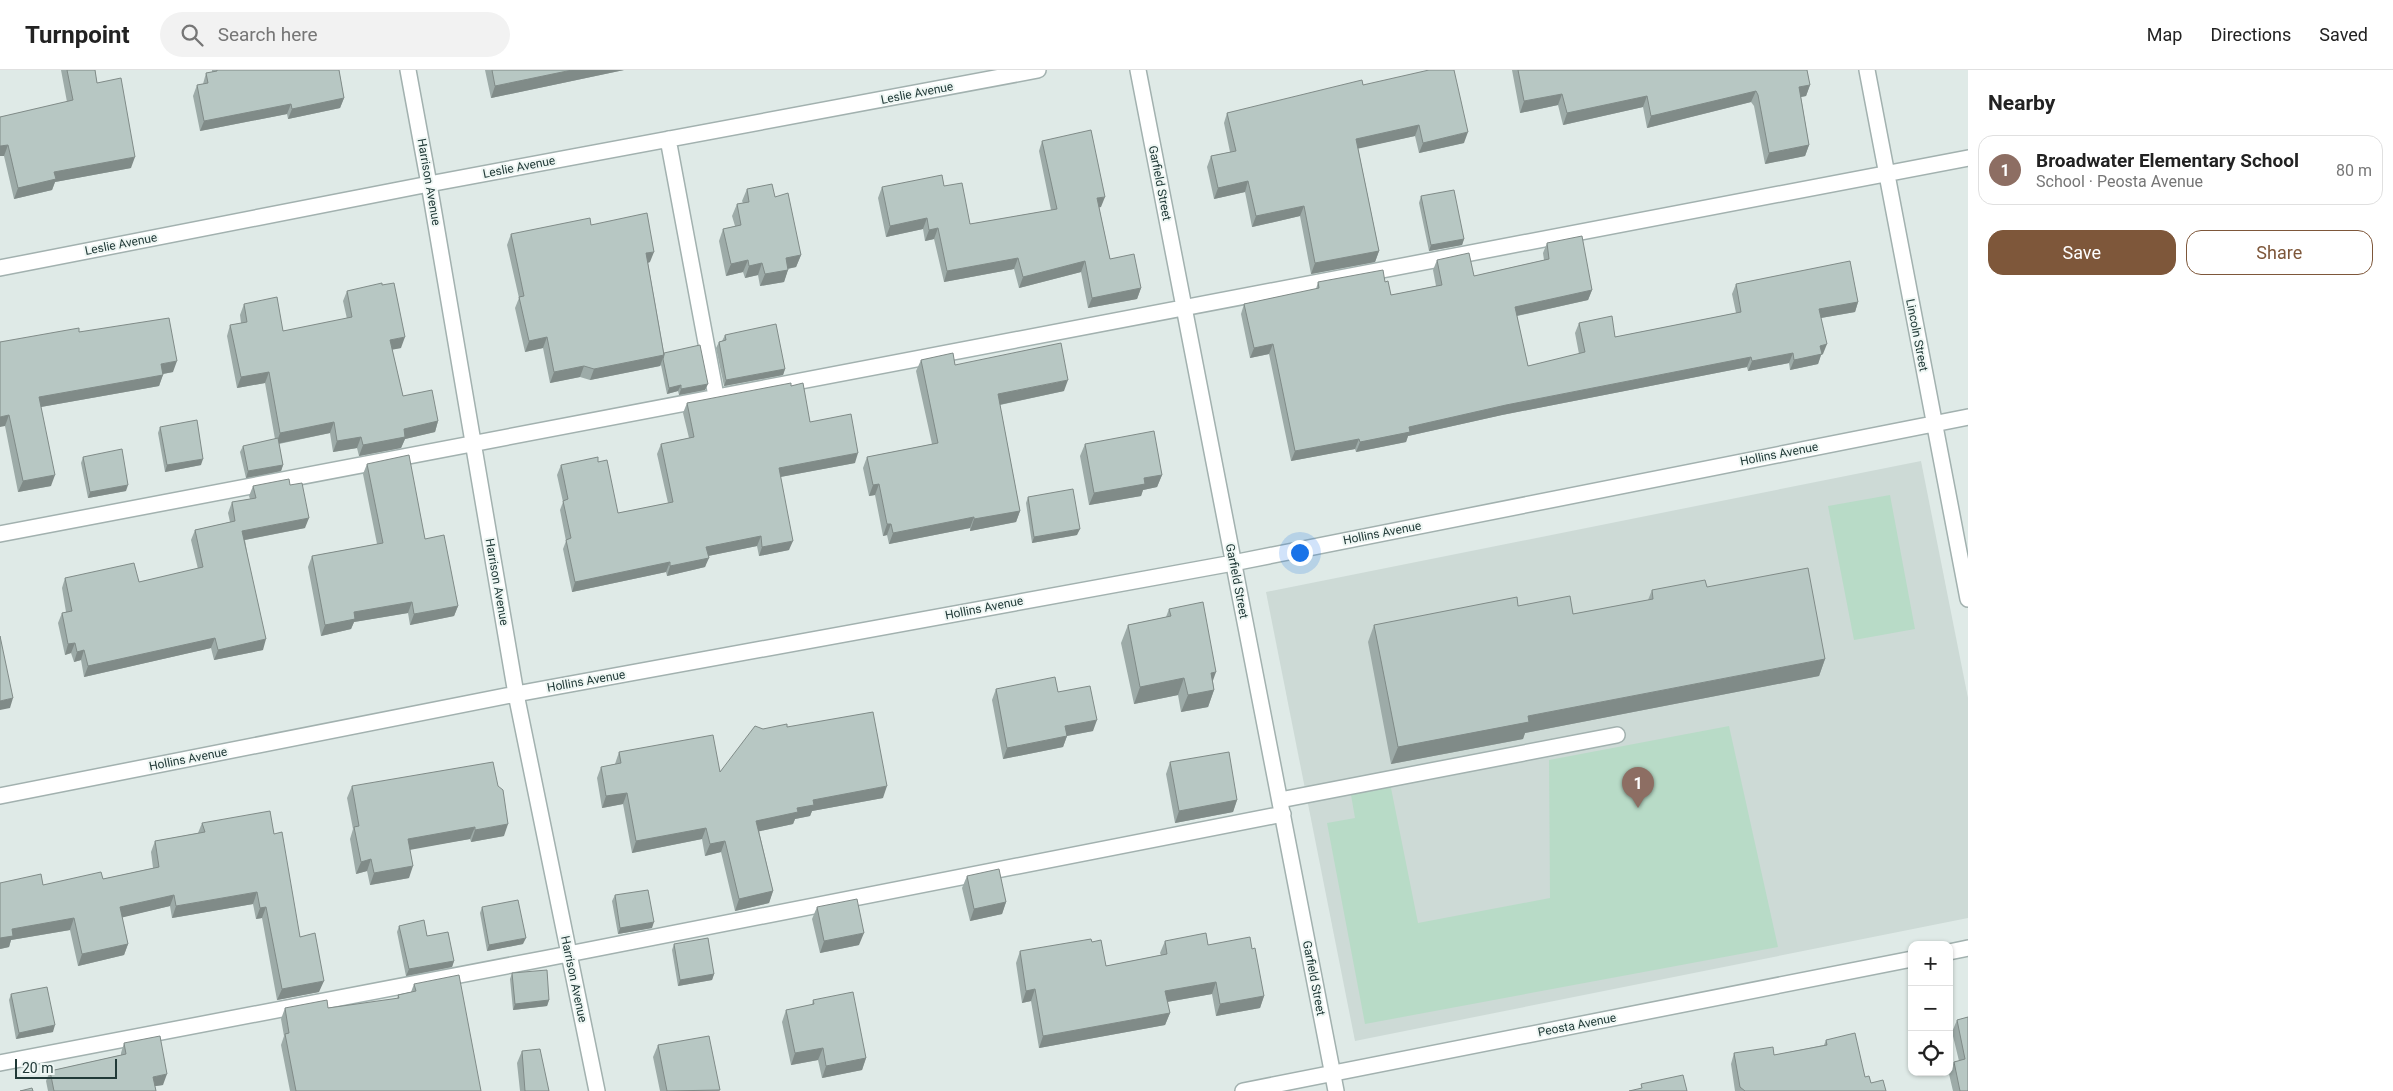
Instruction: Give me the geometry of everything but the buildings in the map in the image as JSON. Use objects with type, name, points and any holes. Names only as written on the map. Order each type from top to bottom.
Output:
[{"type":"street","name":"Harrison Avenue","points":[[408,70],[516,694],[597,1091]]},
{"type":"street","name":"Leslie Avenue","points":[[0,268],[429,184],[1038,70]]},
{"type":"street","name":"Garfield Street","points":[[1138,70],[1336,1091]]},
{"type":"street","name":"Lincoln Street","points":[[1867,70],[1968,599]]},
{"type":"street","points":[[668,139],[716,396]]},
{"type":"street","points":[[0,534],[1184,306],[1968,158]]},
{"type":"street","name":"Hollins Avenue","points":[[0,796],[516,694],[1233,563],[1968,418]]},
{"type":"street","points":[[0,1063],[569,953],[1281,807],[1617,735]]},
{"type":"street","points":[[1953,951],[1968,948]]},
{"type":"street","name":"Peosta Avenue","points":[[1243,1091],[1908,960]]},
{"type":"shaded area","points":[[1921,461],[1968,698],[1968,918],[1355,1041],[1266,592]]},
{"type":"green space","points":[[1890,495],[1915,629],[1854,640],[1828,506]]},
{"type":"green space","points":[[1729,726],[1778,947],[1365,1024],[1327,823],[1355,818],[1350,789],[1390,783],[1418,923],[1550,898],[1549,760]]},
{"type":"place","name":"Broadwater Elementary School","points":[[1638,808]]}]
